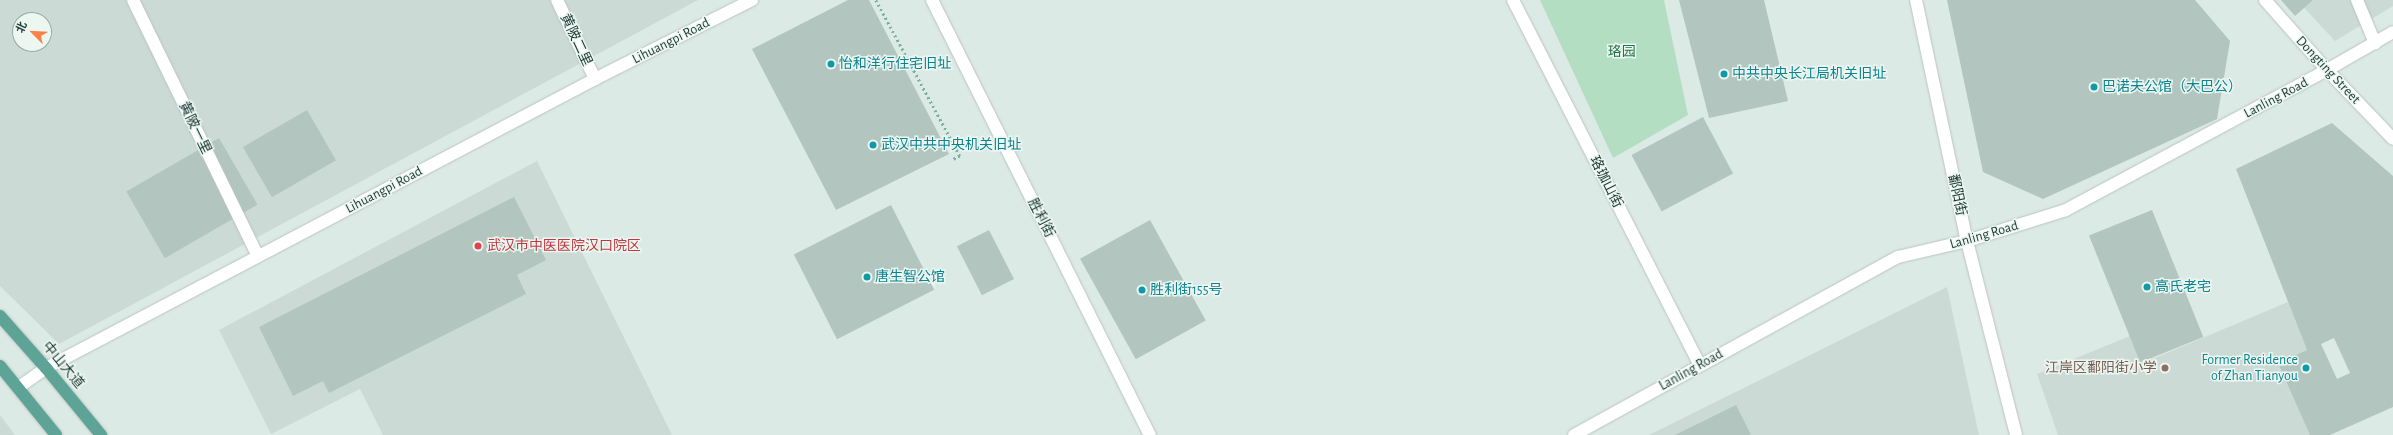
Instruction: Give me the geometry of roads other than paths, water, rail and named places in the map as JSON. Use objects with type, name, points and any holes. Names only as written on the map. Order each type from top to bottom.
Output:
[{"type":"main road","name":"中山大道","points":[[0,316],[46,368],[100,435]]},
{"type":"main road","points":[[0,366],[19,387],[56,435]]},
{"type":"street","name":"黄陂一里","points":[[133,0],[258,256]]},
{"type":"street","name":"黄陂二里","points":[[557,0],[595,79]]},
{"type":"street","name":"Lihuangpi Road","points":[[19,387],[46,368],[258,256],[595,79],[752,0]]},
{"type":"street","name":"胜利街","points":[[932,0],[1150,435]]},
{"type":"street","name":"珞珈山街","points":[[1513,0],[1700,365]]},
{"type":"street","name":"鄱阳街","points":[[1916,0],[1967,241],[2016,435]]},
{"type":"street","name":"Dongting Street","points":[[2265,0],[2327,70],[2393,139]]},
{"type":"street","points":[[2357,0],[2375,43]]},
{"type":"street","name":"Lanling Road","points":[[1574,435],[1898,257],[1967,241],[2066,210],[2327,70],[2393,32]]},
{"type":"place","name":"怡和洋行住宅旧址","points":[[831,64]]},
{"type":"place","name":"中共中央长江局机关旧址","points":[[1724,74]]},
{"type":"place","name":"巴诺夫公馆（大巴公）","points":[[2094,87]]},
{"type":"place","name":"武汉中共中央机关旧址","points":[[873,145]]},
{"type":"place","name":"武汉市中医医院汉口院区","points":[[478,246]]},
{"type":"place","name":"唐生智公馆","points":[[867,277]]},
{"type":"place","name":"高氏老宅","points":[[2147,287]]},
{"type":"place","name":"胜利街155号","points":[[1142,290]]},
{"type":"place","name":"江岸区鄱阳街小学","points":[[2165,368]]},
{"type":"place","name":"Former Residence of Zhan Tianyou","points":[[2306,368]]},
{"type":"park label","name":"珞园","points":[[1622,52]]}]
